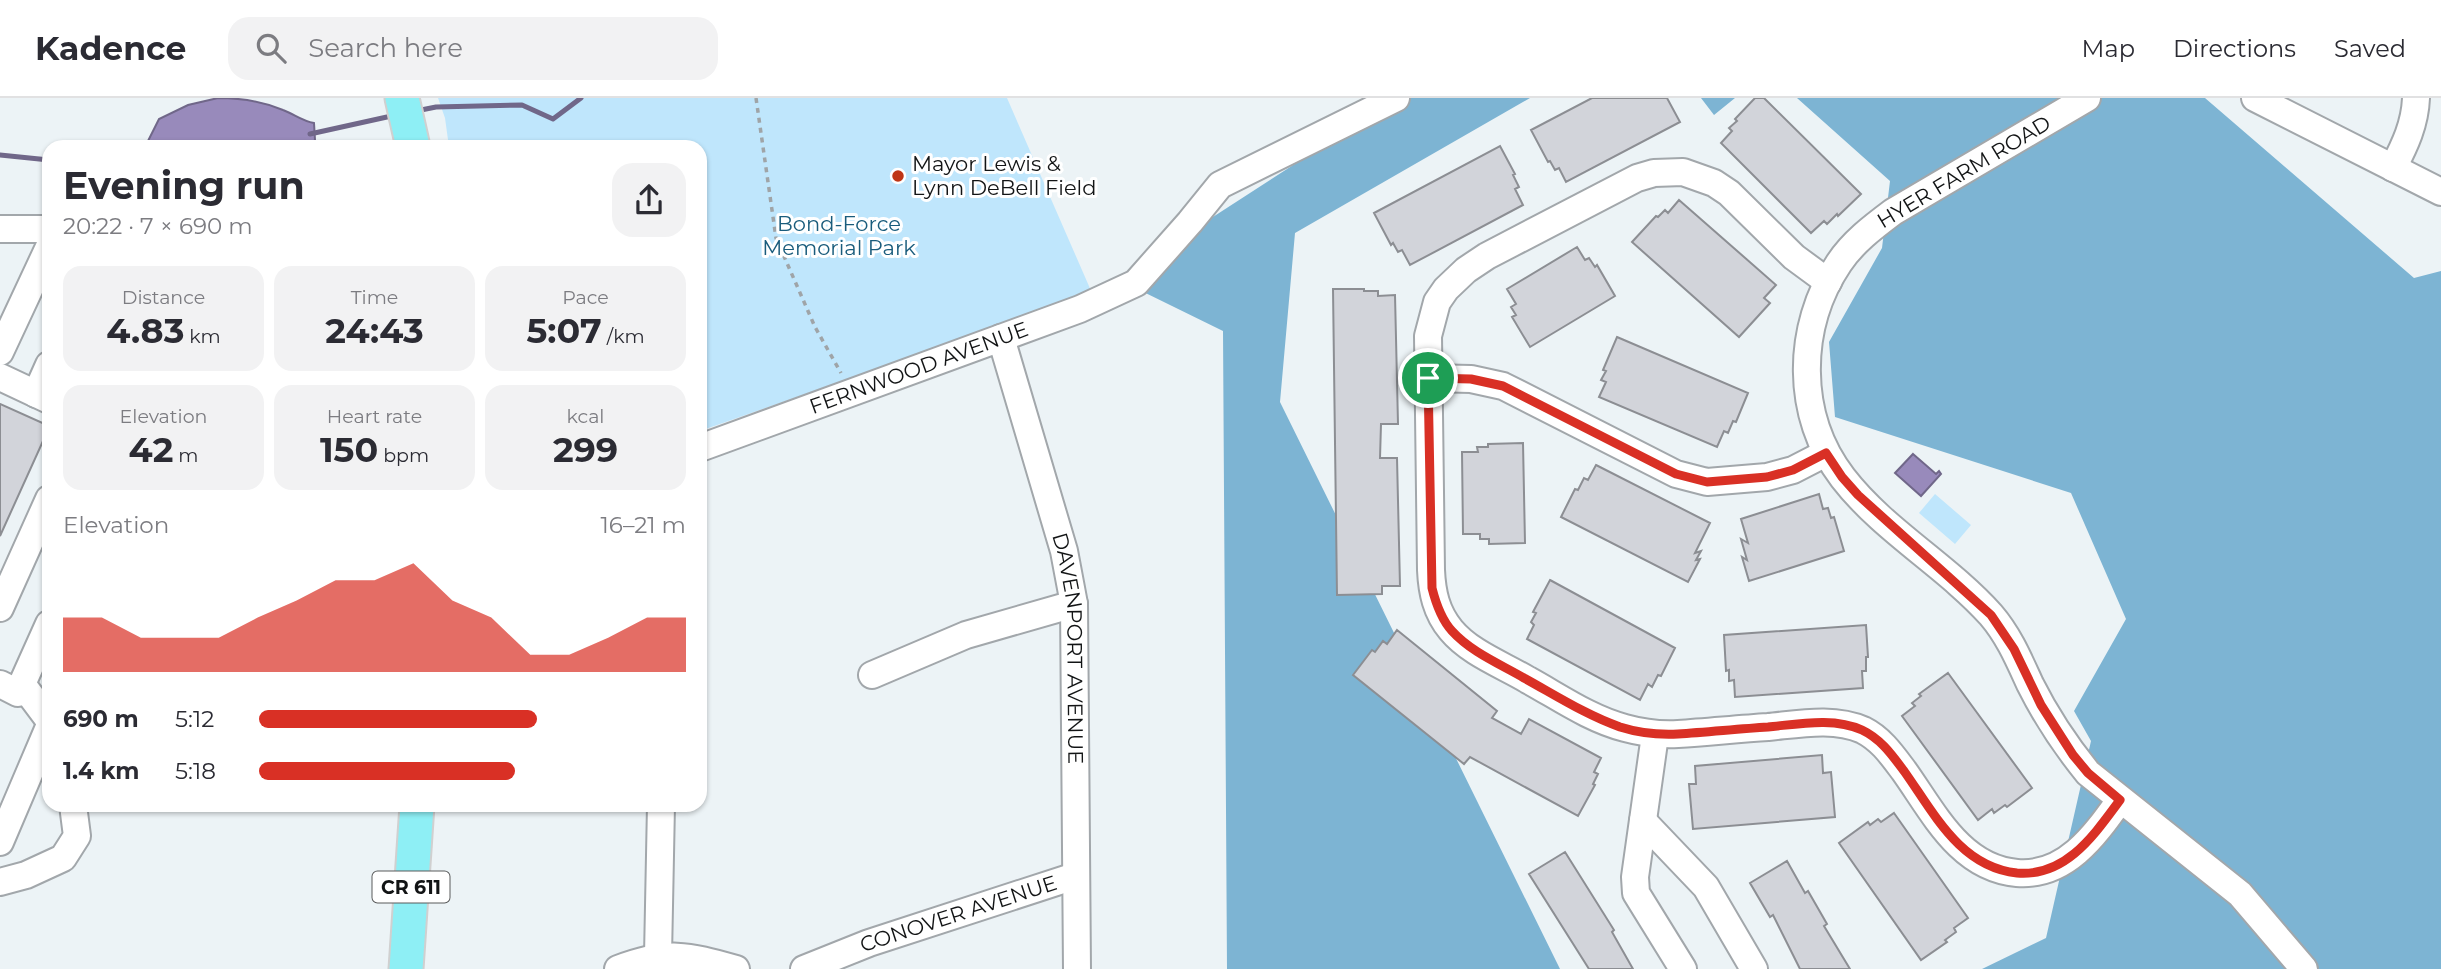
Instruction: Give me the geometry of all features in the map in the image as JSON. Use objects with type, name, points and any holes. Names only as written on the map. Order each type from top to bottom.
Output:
[{"type":"main road","name":"CR 611","points":[[406,969],[416,812]]},
{"type":"street","name":"FERNWOOD AVENUE","points":[[707,445],[1080,309],[1136,284],[1220,185],[1396,98]]},
{"type":"street","name":"HYER FARM ROAD","points":[[2087,98],[1893,212],[1850,249],[1828,282],[1813,320],[1806,371],[1811,410],[1826,453],[1842,477],[1858,495],[1991,615],[2014,649],[2041,705],[2073,755],[2088,773],[2240,894],[2304,969]]},
{"type":"street","points":[[2255,98],[2441,192]]},
{"type":"street","points":[[2393,168],[2410,132],[2416,98]]},
{"type":"street","points":[[1828,282],[1794,257],[1729,193],[1714,183],[1683,172],[1654,173],[1637,178],[1487,256],[1454,279],[1437,302],[1428,336],[1431,570],[1435,603],[1442,617],[1451,631],[1479,652],[1604,721],[1622,728],[1655,735],[1822,722],[1851,726],[1872,736],[1891,753],[1955,842],[1969,855],[2001,871],[2042,872],[2057,867],[2078,852],[2120,800]]},
{"type":"street","points":[[0,229],[42,229]]},
{"type":"street","points":[[0,352],[42,262]]},
{"type":"street","name":"DAVENPORT AVENUE","points":[[1001,338],[1064,551],[1074,604],[1077,969]]},
{"type":"street","points":[[0,377],[42,397]]},
{"type":"street","points":[[1428,378],[1471,379],[1503,386],[1676,474],[1707,482],[1782,474],[1826,453]]},
{"type":"street","points":[[0,608],[42,515]]},
{"type":"street","points":[[872,675],[966,635],[1074,604]]},
{"type":"street","points":[[42,635],[7,689],[42,715]]},
{"type":"street","points":[[1655,735],[1635,877],[1636,893],[1683,969]]},
{"type":"street","points":[[0,842],[42,743]]},
{"type":"street","points":[[0,882],[26,875],[63,858],[77,836],[74,812]]},
{"type":"street","points":[[657,956],[662,812]]},
{"type":"street","points":[[1643,821],[1706,887],[1754,969]]},
{"type":"street","name":"CONOVER AVENUE","points":[[804,969],[869,943],[1075,876]]},
{"type":"street","points":[[618,969],[657,956],[693,957],[736,969]]},
{"type":"path","points":[[756,98],[776,238],[816,327],[842,374]]},
{"type":"green space","name":"Bond-Force Memorial Park","points":[[438,98],[1007,98],[1092,293],[707,429],[707,140],[448,140],[445,118]]},
{"type":"green space","points":[[1935,494],[1971,525],[1955,544],[1919,513]]},
{"type":"shaded area","points":[[218,98],[268,105],[314,123],[315,140],[148,140],[159,119],[188,105]]},
{"type":"shaded area","points":[[1397,98],[1530,98],[1295,233],[1280,402],[1560,969],[1227,969],[1223,331],[1117,279]]},
{"type":"shaded area","points":[[1701,98],[1735,98],[1714,115]]},
{"type":"shaded area","points":[[1797,98],[2205,98],[2414,278],[2441,271],[2441,969],[1982,969],[2046,938],[2091,741],[2074,711],[2126,619],[2071,493],[1835,417],[1829,342],[1882,248],[1890,181]]},
{"type":"shaded area","points":[[1913,454],[1936,474],[1939,471],[1941,474],[1921,496],[1895,473]]},
{"type":"building","points":[[1592,98],[1667,98],[1680,122],[1566,182],[1559,168],[1555,170],[1550,161],[1548,162],[1531,130]]},
{"type":"building","points":[[1755,98],[1764,98],[1861,194],[1838,216],[1837,214],[1827,224],[1824,221],[1811,233],[1721,143],[1732,131],[1729,128],[1737,121],[1735,119]]},
{"type":"building","points":[[1500,146],[1515,174],[1513,175],[1519,187],[1515,189],[1523,205],[1410,265],[1402,250],[1398,252],[1393,243],[1391,245],[1374,213]]},
{"type":"building","points":[[1679,200],[1776,285],[1764,298],[1770,303],[1739,337],[1632,242],[1656,216],[1665,210],[1668,213]]},
{"type":"building","points":[[1577,247],[1585,260],[1589,258],[1595,267],[1597,265],[1615,296],[1530,347],[1512,317],[1516,315],[1511,307],[1516,304],[1507,289]]},
{"type":"building","points":[[1333,289],[1364,289],[1378,291],[1378,296],[1395,295],[1398,424],[1381,424],[1380,458],[1397,458],[1400,586],[1382,586],[1382,594],[1337,595]]},
{"type":"building","points":[[1617,337],[1748,393],[1736,422],[1733,421],[1728,433],[1724,431],[1717,447],[1599,397],[1606,382],[1601,380],[1606,371],[1603,370]]},
{"type":"building","points":[[0,404],[42,423],[42,443],[0,536]]},
{"type":"building","points":[[1523,443],[1525,543],[1489,544],[1489,539],[1480,539],[1480,534],[1463,534],[1462,452],[1478,452],[1477,447],[1488,447],[1488,444]]},
{"type":"building","points":[[1596,465],[1710,523],[1695,553],[1701,551],[1696,560],[1700,559],[1688,582],[1561,517],[1575,489],[1578,490],[1584,478],[1588,480]]},
{"type":"building","points":[[1819,494],[1823,509],[1828,508],[1831,518],[1834,517],[1844,551],[1749,581],[1742,557],[1747,560],[1741,539],[1748,543],[1741,519]]},
{"type":"building","points":[[1550,580],[1675,648],[1661,676],[1658,675],[1652,687],[1648,684],[1640,700],[1527,639],[1534,625],[1531,622],[1536,613],[1533,612]]},
{"type":"building","points":[[1866,625],[1868,657],[1866,671],[1862,671],[1863,688],[1735,697],[1734,680],[1729,681],[1729,670],[1726,671],[1724,635]]},
{"type":"building","points":[[1397,630],[1497,711],[1492,718],[1521,734],[1529,719],[1601,758],[1594,772],[1598,774],[1593,784],[1595,785],[1578,816],[1470,757],[1464,764],[1353,675],[1372,650],[1375,652],[1383,641],[1387,644]]},
{"type":"building","points":[[1948,673],[2032,788],[2007,807],[2005,805],[1994,813],[1992,809],[1978,820],[1902,716],[1915,706],[1912,703],[1921,696],[1919,694]]},
{"type":"building","points":[[1822,755],[1823,773],[1831,772],[1835,817],[1693,829],[1689,784],[1696,784],[1695,766]]},
{"type":"building","points":[[1894,813],[1968,918],[1954,928],[1956,932],[1945,940],[1947,942],[1921,960],[1839,843],[1868,822],[1870,825],[1878,819],[1881,822]]},
{"type":"building","points":[[1565,852],[1614,930],[1612,932],[1633,969],[1589,969],[1529,874]]},
{"type":"building","points":[[1787,861],[1805,893],[1808,891],[1827,924],[1824,926],[1850,969],[1800,969],[1773,915],[1770,917],[1750,883]]},
{"type":"waterway","points":[[416,111],[436,107],[522,105],[553,119],[581,98]]},
{"type":"waterway","points":[[310,134],[396,115]]},
{"type":"waterway","points":[[0,155],[42,159]]},
{"type":"place","name":"Mayor Lewis & Lynn DeBell Field","points":[[898,176]]},
{"type":"route","points":[[1428,378],[1471,379],[1503,386],[1676,474],[1707,482],[1782,474],[1826,453],[1842,477],[1872,509],[1991,615],[2004,631],[2041,705],[2073,755],[2088,773],[2120,800],[2101,827],[2078,852],[2057,867],[2042,872],[2001,871],[1969,855],[1955,842],[1891,753],[1878,740],[1851,726],[1822,722],[1678,734],[1655,735],[1638,732],[1588,713],[1479,652],[1451,631],[1435,603],[1432,588],[1428,378]]}]
